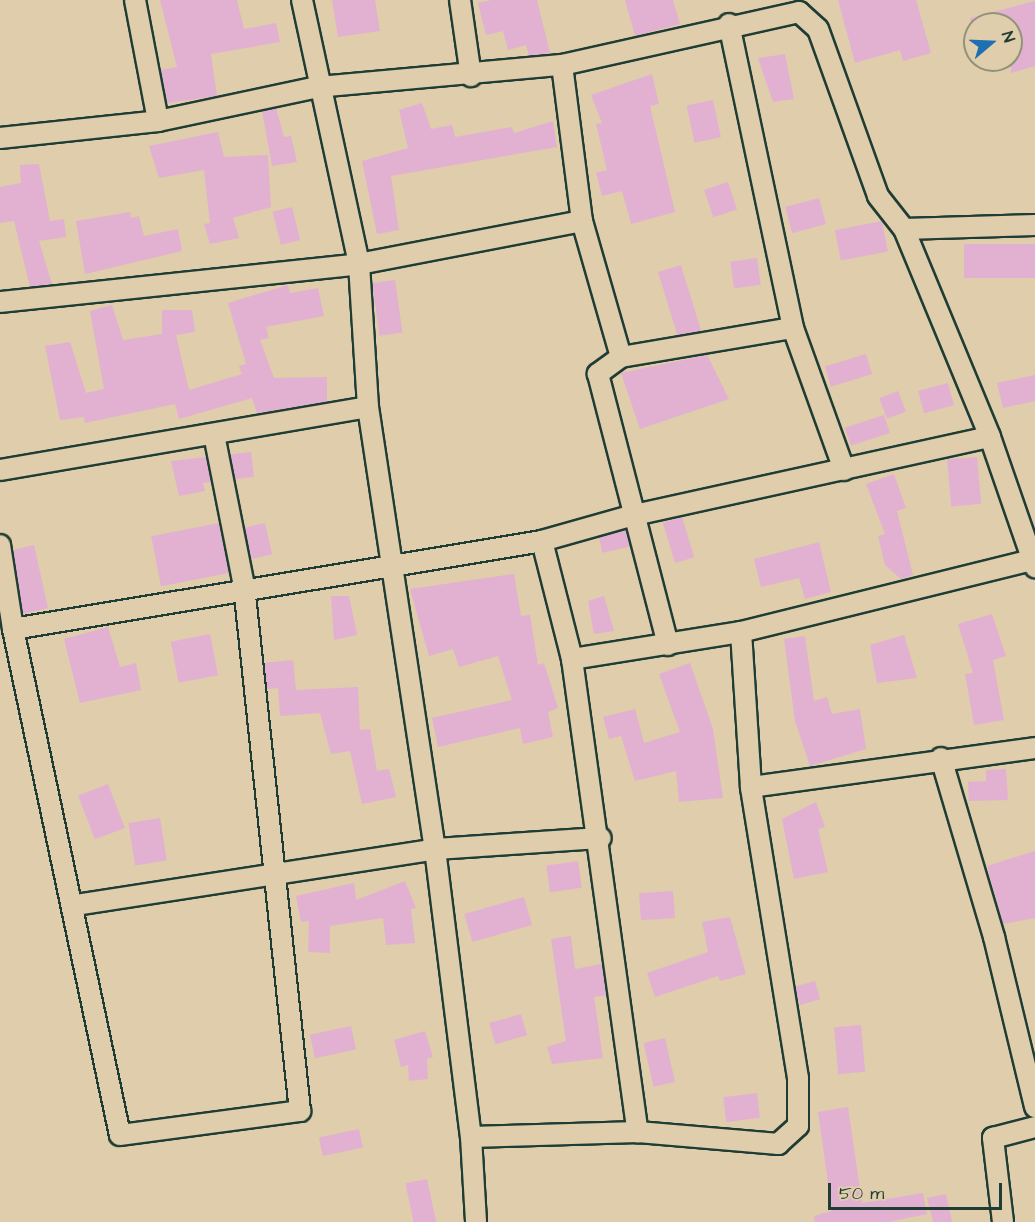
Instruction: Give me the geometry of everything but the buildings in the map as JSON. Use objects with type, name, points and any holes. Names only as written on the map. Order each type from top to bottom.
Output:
[{"type":"street","points":[[135,0],[158,121]]},
{"type":"street","points":[[302,0],[318,87],[359,264],[368,407],[396,569],[435,849],[471,1137],[476,1222]]},
{"type":"street","points":[[460,0],[471,76]]},
{"type":"street","points":[[0,138],[158,121],[318,87],[471,76],[562,65],[797,6],[818,29],[878,196],[904,229],[990,437],[1034,564],[741,632],[572,659]]},
{"type":"street","points":[[729,24],[793,328],[844,470]]},
{"type":"street","points":[[562,65],[582,221],[621,357]]},
{"type":"street","points":[[0,302],[359,264],[582,221]]},
{"type":"street","points":[[904,229],[1035,225]]},
{"type":"street","points":[[668,645],[597,374],[621,357],[793,328]]},
{"type":"street","points":[[0,470],[368,407]]},
{"type":"street","points":[[0,545],[12,629],[75,905],[120,1135],[300,1111],[244,586],[214,435]]},
{"type":"street","points":[[12,629],[244,586],[396,569],[542,541],[634,515],[990,437]]},
{"type":"street","points":[[542,541],[572,659],[601,838],[638,1132]]},
{"type":"street","points":[[471,1137],[638,1132],[778,1144],[798,1126],[798,1078],[751,787],[741,632]]},
{"type":"street","points":[[751,787],[941,758],[1035,748]]},
{"type":"street","points":[[941,758],[993,937],[1035,1107]]},
{"type":"street","points":[[75,905],[435,849],[601,838]]},
{"type":"street","points":[[1003,1222],[993,1138],[1035,1127]]}]
